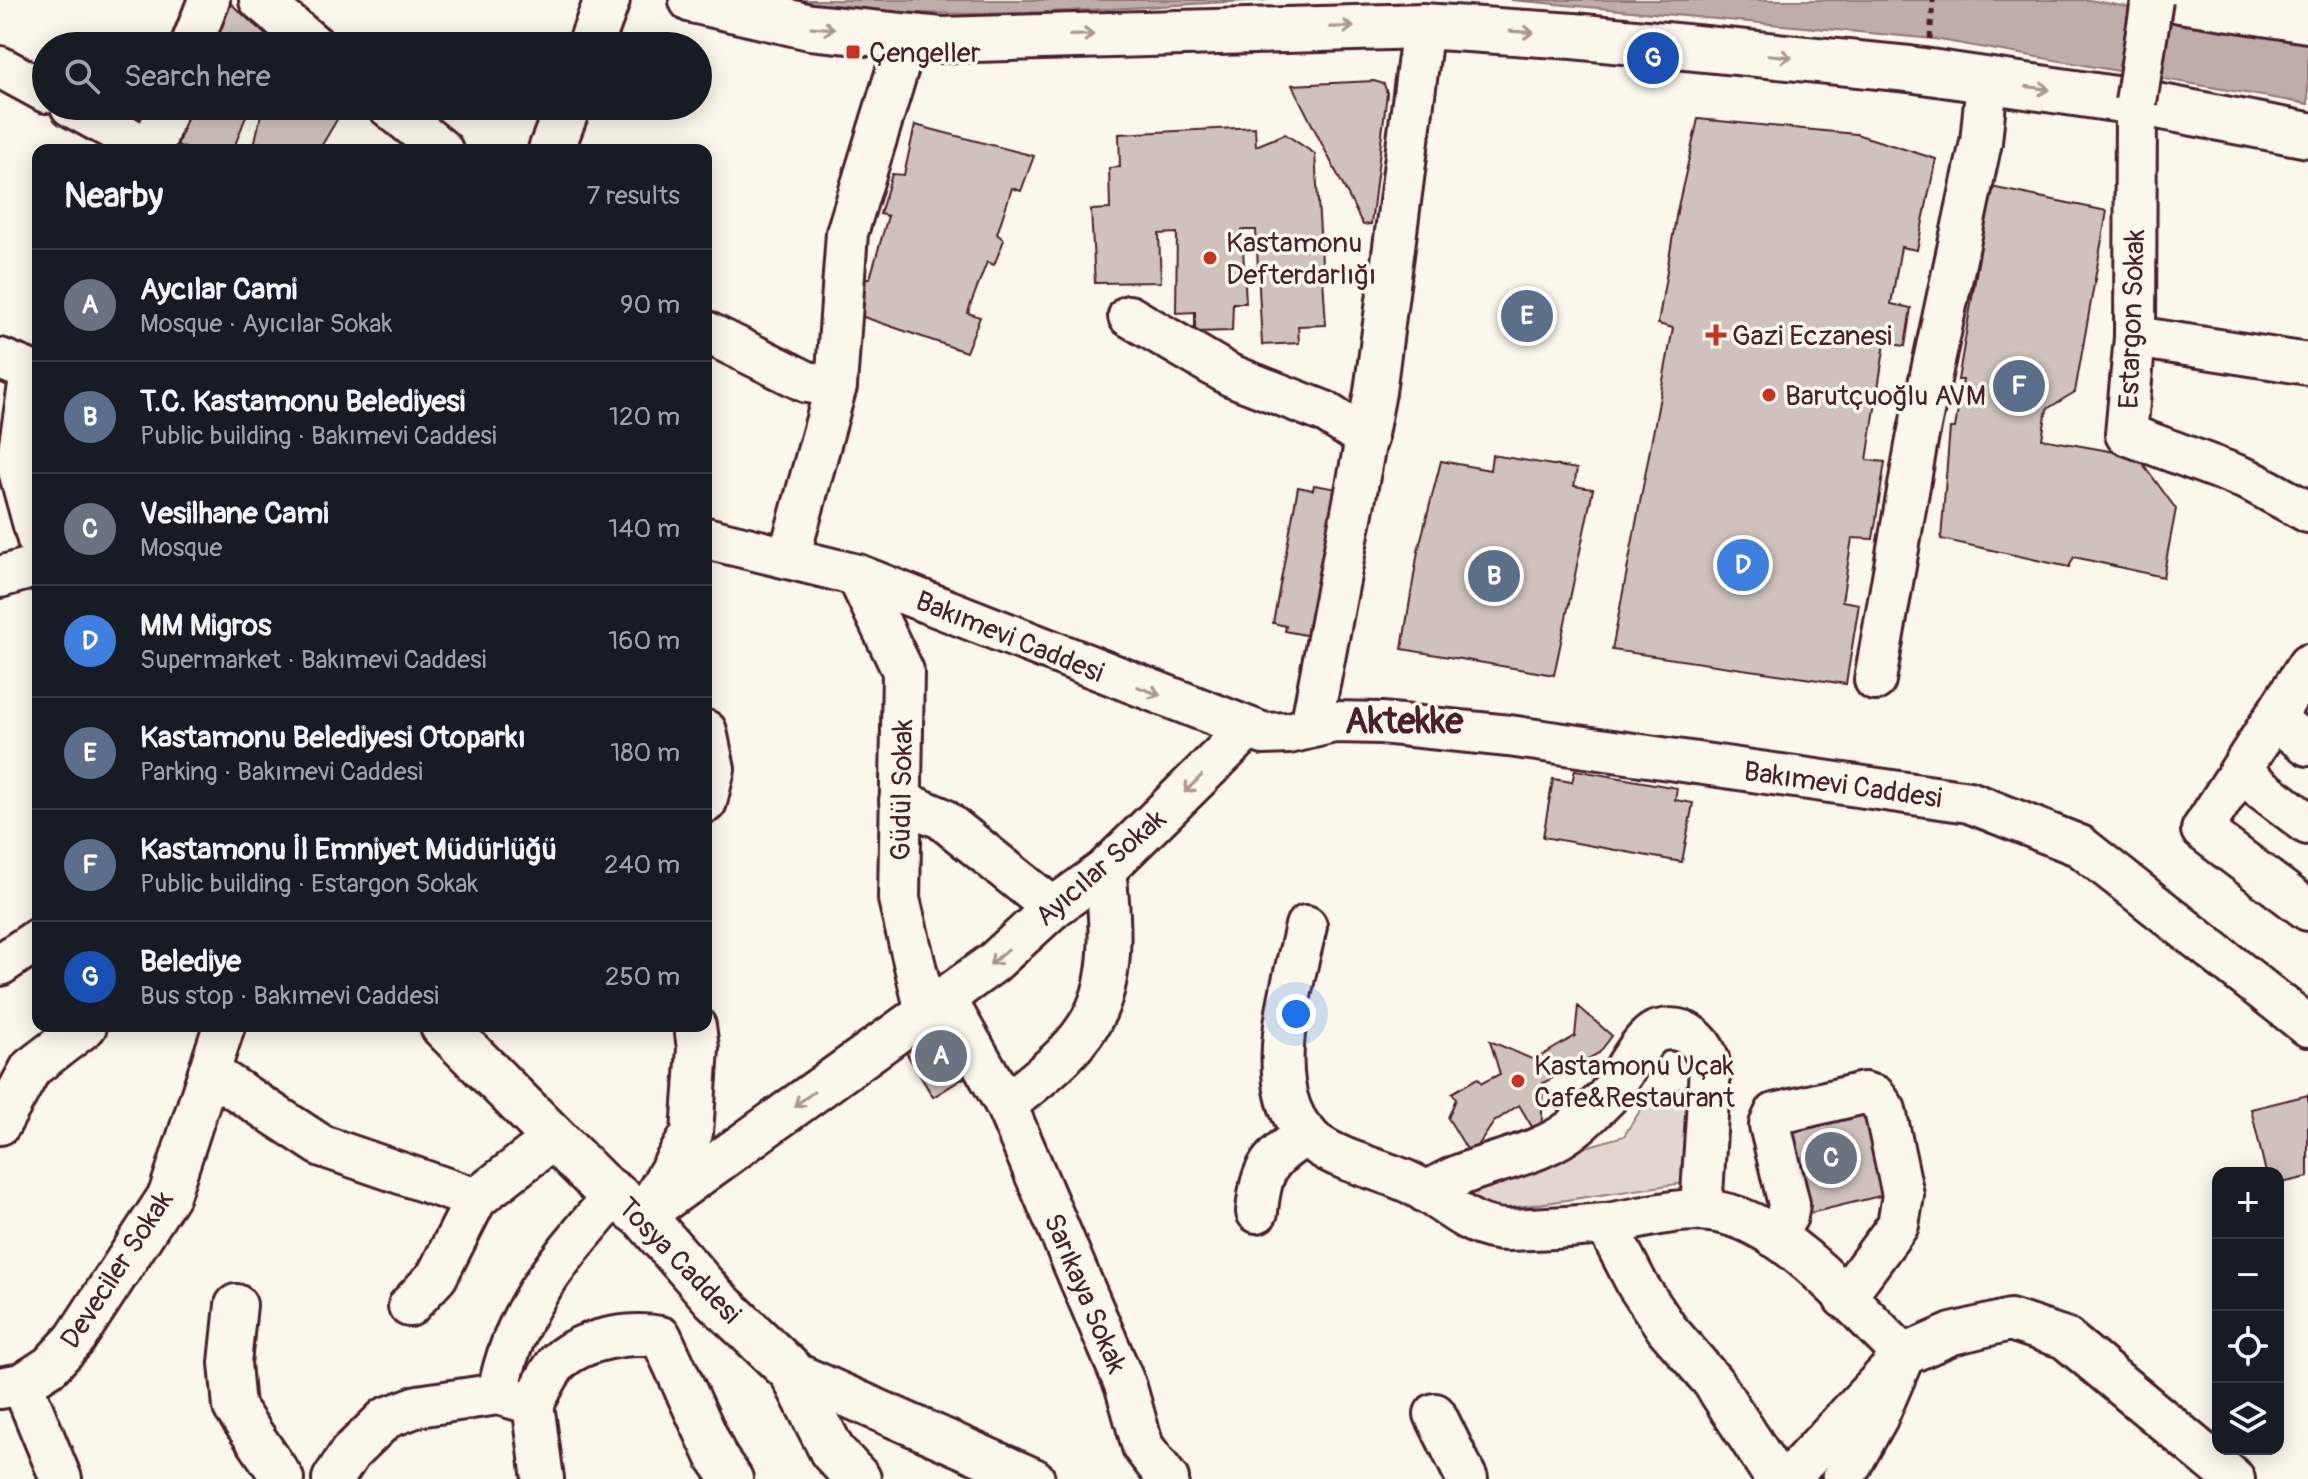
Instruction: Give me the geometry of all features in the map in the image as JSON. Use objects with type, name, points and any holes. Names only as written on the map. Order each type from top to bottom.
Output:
[{"type":"main road","points":[[595,32],[607,0]]},
{"type":"main road","points":[[692,0],[810,27],[876,31],[907,38],[1434,26],[1652,44],[1909,69],[2136,102],[2308,135]]},
{"type":"main road","points":[[2180,0],[2308,20]]},
{"type":"main road","points":[[553,144],[563,120]]},
{"type":"main road","name":"Tosya Caddesi","points":[[449,1032],[600,1184],[630,1205],[714,1298],[792,1372],[832,1451],[858,1479]]},
{"type":"street","points":[[196,32],[209,0]]},
{"type":"street","points":[[260,0],[298,32]]},
{"type":"street","name":"Estargon Sokak","points":[[2152,0],[2136,102],[2135,337],[2126,434],[2249,480],[2308,512]]},
{"type":"street","points":[[1322,724],[1434,26]]},
{"type":"street","points":[[1322,724],[1368,539],[1434,26]]},
{"type":"street","points":[[789,557],[836,386],[847,233],[907,38]]},
{"type":"street","points":[[0,67],[32,84]]},
{"type":"street","points":[[1875,680],[1917,440],[1981,142],[1987,81]]},
{"type":"street","points":[[97,120],[141,144]]},
{"type":"street","points":[[154,144],[163,120]]},
{"type":"street","points":[[405,120],[435,144]]},
{"type":"street","points":[[1129,316],[1230,375],[1325,412],[1367,439]]},
{"type":"street","points":[[712,335],[807,382],[836,386]]},
{"type":"street","points":[[2135,337],[2308,364]]},
{"type":"street","points":[[16,368],[17,463],[32,518]]},
{"type":"street","name":"Bakımevi Caddesi","points":[[712,539],[857,575],[1264,734],[1322,724],[1381,723],[1509,736],[1969,802],[2080,846],[2308,1026]]},
{"type":"street","points":[[0,577],[32,568]]},
{"type":"street","name":"Güdül Sokak","points":[[857,575],[903,671],[899,899],[936,1005]]},
{"type":"street","points":[[2308,665],[2202,830],[2308,910]]},
{"type":"street","points":[[2274,719],[2308,745]]},
{"type":"street","name":"Ayıcılar Sokak","points":[[630,1205],[936,1005],[993,963],[1053,908],[1105,870],[1248,729]]},
{"type":"street","points":[[2240,772],[2308,824]]},
{"type":"street","points":[[900,801],[941,818],[1053,908]]},
{"type":"street","points":[[936,1005],[1006,1105],[1066,1054],[1096,1011],[1110,937],[1105,870]]},
{"type":"street","points":[[1306,926],[1284,1028],[1282,1067],[1296,1123],[1307,1134],[1339,1156],[1407,1181],[1480,1228],[1606,1224],[1690,1208],[1729,1214],[1759,1225],[1904,1355]]},
{"type":"street","points":[[0,965],[32,943]]},
{"type":"street","points":[[1427,1193],[1484,1165],[1547,1146],[1561,1138],[1608,1095],[1649,1034],[1668,1029],[1696,1038],[1703,1047],[1710,1068],[1701,1210]]},
{"type":"street","points":[[0,1124],[31,1068],[78,1032]]},
{"type":"street","name":"Deveciler Sokak","points":[[11,1386],[50,1366],[75,1339],[169,1195],[222,1032]]},
{"type":"street","points":[[543,1479],[515,1399],[505,1354],[519,1323],[553,1268],[630,1205],[692,1133],[698,1048],[696,1032]]},
{"type":"street","points":[[209,1072],[322,1146],[476,1199]]},
{"type":"street","points":[[1773,1236],[1787,1216],[1789,1204],[1770,1125],[1775,1114],[1864,1093],[1880,1099],[1903,1195],[1898,1225],[1844,1298]]},
{"type":"street","name":"Sarıkaya Sokak","points":[[1006,1105],[1126,1387],[1143,1447],[1168,1479]]},
{"type":"street","points":[[1257,1212],[1260,1182],[1272,1157],[1307,1134]]},
{"type":"street","points":[[409,1306],[437,1276],[476,1199],[554,1138]]},
{"type":"street","points":[[1606,1224],[1645,1297],[1667,1329],[1713,1382],[1776,1479]]},
{"type":"street","points":[[236,1305],[230,1363],[234,1407],[283,1479]]},
{"type":"street","points":[[1788,1479],[1904,1355],[1952,1334],[2010,1320],[2065,1338],[2234,1479]]},
{"type":"street","points":[[333,1479],[350,1453],[386,1418],[418,1406],[515,1399],[576,1348],[647,1334],[661,1337],[717,1458],[730,1479]]},
{"type":"street","points":[[1843,1479],[1877,1418],[1904,1355]]},
{"type":"street","points":[[792,1372],[1034,1479]]},
{"type":"street","points":[[11,1386],[61,1479]]},
{"type":"street","points":[[1435,1414],[1467,1479]]},
{"type":"path","points":[[1929,53],[1933,0]]},
{"type":"shaded area","points":[[783,0],[1267,0],[964,14],[843,8]]},
{"type":"shaded area","points":[[1511,0],[2089,0],[2308,39],[2308,104],[1934,39]]},
{"type":"shaded area","points":[[1681,1088],[1690,1094],[1684,1183],[1469,1214],[1447,1187],[1624,1136],[1646,1104],[1659,1095]]},
{"type":"building","points":[[228,1],[263,32],[217,32]]},
{"type":"building","points":[[1374,81],[1384,84],[1387,93],[1371,224],[1363,225],[1292,85]]},
{"type":"building","name":"Barutçuoğlu AVM","points":[[1698,119],[1856,134],[1936,159],[1917,250],[1901,247],[1891,304],[1911,308],[1905,346],[1885,343],[1867,460],[1885,462],[1873,539],[1852,538],[1842,601],[1859,604],[1846,684],[1612,650],[1673,328],[1658,324],[1677,211]]},
{"type":"building","points":[[186,120],[245,120],[235,144],[177,144]]},
{"type":"building","points":[[260,120],[337,120],[323,144],[254,144]]},
{"type":"building","points":[[915,125],[1034,156],[1021,191],[1012,188],[997,234],[1004,240],[994,265],[987,262],[970,306],[968,313],[980,317],[966,352],[852,313],[862,278],[870,278],[888,216],[880,214],[892,174],[904,175]]},
{"type":"building","name":"Kastamonu Defterdarlığı","points":[[1255,127],[1256,146],[1285,134],[1315,154],[1326,325],[1298,326],[1299,343],[1262,345],[1256,230],[1242,230],[1246,303],[1233,303],[1232,331],[1195,332],[1195,312],[1176,313],[1177,233],[1159,234],[1161,282],[1095,283],[1091,210],[1110,209],[1109,168],[1120,167],[1119,134]]},
{"type":"building","points":[[1991,187],[2107,211],[2075,392],[2047,409],[2042,439],[2137,456],[2176,509],[2163,577],[2074,557],[2069,567],[1941,539],[1950,428],[1955,428],[1963,380],[1958,380]]},
{"type":"building","points":[[1492,455],[1577,469],[1574,486],[1593,489],[1554,675],[1402,649],[1418,551],[1441,461],[1490,470]]},
{"type":"building","points":[[1314,485],[1338,489],[1310,636],[1285,631],[1286,626],[1273,623],[1298,487],[1313,490]]},
{"type":"building","points":[[1575,770],[1677,788],[1675,800],[1693,803],[1682,862],[1543,837],[1553,779],[1572,782]]},
{"type":"building","name":"Kastamonu Uçak Cafe&Restaurant","points":[[1578,1006],[1612,1036],[1599,1053],[1543,1083],[1541,1142],[1519,1105],[1494,1122],[1471,1156],[1448,1118],[1456,1099],[1452,1093],[1478,1078],[1482,1083],[1500,1074],[1490,1041],[1534,1060],[1575,1036]]},
{"type":"building","points":[[949,1015],[980,1068],[933,1097],[901,1044]]},
{"type":"building","points":[[2308,1095],[2308,1177],[2284,1183],[2284,1167],[2265,1167],[2251,1109]]},
{"type":"building","points":[[1866,1105],[1884,1195],[1798,1216],[1778,1121]]},
{"type":"place","name":"Çengeller","points":[[853,52]]},
{"type":"place","name":"Belediye","points":[[1653,58]]},
{"type":"place","name":"Kastamonu Defterdarlığı","points":[[1210,258]]},
{"type":"place","name":"Kastamonu Belediyesi Otoparkı","points":[[1527,316]]},
{"type":"place","name":"Gazi Eczanesi","points":[[1716,335]]},
{"type":"place","name":"Kastamonu İl Emniyet Müdürlüğü","points":[[2019,386]]},
{"type":"place","name":"Barutçuoğlu AVM","points":[[1769,395]]},
{"type":"place","name":"MM Migros","points":[[1743,565]]},
{"type":"place","name":"T.C. Kastamonu Belediyesi","points":[[1494,576]]},
{"type":"place","name":"Aycılar Cami","points":[[941,1056]]},
{"type":"place","name":"Kastamonu Uçak Cafe&Restaurant","points":[[1518,1081]]},
{"type":"place","name":"Vesilhane Cami","points":[[1831,1158]]},
{"type":"district","name":"Aktekke","points":[[1404,720]]}]
